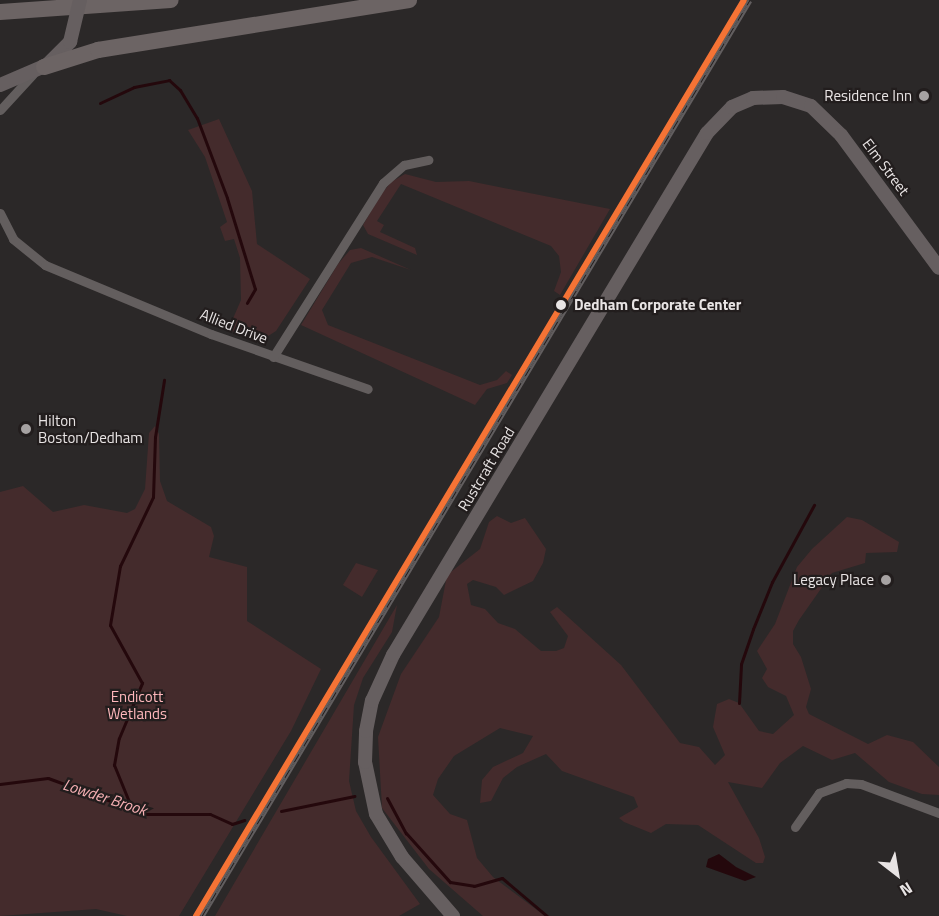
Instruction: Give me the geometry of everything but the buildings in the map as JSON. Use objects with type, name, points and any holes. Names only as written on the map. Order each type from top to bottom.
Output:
[{"type":"highway","points":[[0,12],[171,0]]},
{"type":"highway","points":[[40,69],[98,50],[409,0]]},
{"type":"main road","points":[[0,85],[40,69],[70,42],[80,0]]},
{"type":"main road","name":"Rustcraft Road","points":[[453,916],[393,844],[370,799],[364,746],[378,687],[707,133],[722,115],[743,102],[763,96],[794,99]]},
{"type":"main road","name":"Elm Street","points":[[794,99],[811,106],[831,123],[939,268]]},
{"type":"street","points":[[0,110],[40,69]]},
{"type":"street","name":"Allied Drive","points":[[0,213],[13,238],[45,265],[273,357],[383,183],[404,165],[428,160]]},
{"type":"street","points":[[273,357],[368,389]]},
{"type":"street","points":[[795,828],[819,794],[846,783],[861,784],[939,813]]},
{"type":"green space","points":[[219,119],[252,191],[257,244],[310,279],[276,331],[262,340],[228,330],[241,300],[240,258],[234,239],[225,241],[220,227],[227,222],[205,157],[188,130]]},
{"type":"green space","points":[[405,174],[436,182],[469,181],[610,209],[560,295],[554,291],[561,272],[559,256],[551,246],[401,184],[377,221],[384,225],[380,232],[415,248],[417,255],[368,234],[363,225],[380,196],[391,182]]},
{"type":"green space","points":[[361,248],[411,270],[372,257],[351,263],[322,310],[328,325],[480,385],[497,380],[506,371],[512,375],[507,383],[487,389],[475,405],[301,325],[338,264],[350,250]]},
{"type":"green space","name":"Endicott Wetlands","points":[[155,426],[159,434],[160,481],[167,501],[211,527],[214,536],[209,557],[247,567],[247,621],[321,669],[291,731],[179,916],[127,916],[96,909],[0,916],[0,492],[23,486],[53,512],[84,505],[127,513],[135,509],[145,489],[149,433]]},
{"type":"green space","points":[[497,516],[511,523],[525,518],[546,549],[543,563],[533,581],[504,595],[496,587],[473,580],[467,584],[471,605],[485,609],[498,623],[515,629],[541,651],[556,651],[564,648],[568,636],[550,612],[557,607],[621,665],[680,743],[699,747],[715,765],[725,755],[713,727],[717,704],[729,699],[739,703],[759,731],[773,734],[794,715],[786,696],[768,687],[762,678],[767,669],[757,651],[775,624],[797,567],[812,549],[847,517],[862,520],[899,542],[897,552],[866,553],[865,563],[832,573],[799,620],[793,631],[793,644],[801,657],[811,689],[806,707],[809,714],[868,744],[887,735],[913,742],[939,767],[939,795],[922,794],[889,782],[855,753],[832,760],[803,746],[780,763],[762,788],[728,782],[759,838],[765,857],[763,863],[756,863],[698,825],[666,824],[651,833],[624,822],[619,818],[638,807],[634,797],[562,771],[546,754],[517,767],[503,778],[491,801],[480,803],[482,780],[493,767],[523,753],[533,736],[500,728],[454,756],[438,779],[433,795],[450,814],[467,820],[477,858],[493,877],[545,916],[483,916],[429,869],[382,808],[378,737],[401,674],[439,617],[447,575],[480,549],[489,522]]},
{"type":"green space","points":[[356,563],[378,570],[362,597],[343,585]]},
{"type":"green space","points":[[397,605],[392,632],[363,678],[354,705],[349,781],[356,811],[371,837],[420,904],[399,916],[215,916]]},
{"type":"shaded area","points":[[719,854],[736,867],[756,877],[745,881],[706,867],[708,859]]},
{"type":"waterway","points":[[100,103],[134,87],[169,80],[180,90],[197,118],[227,198],[255,289],[247,303]]},
{"type":"waterway","points":[[132,809],[114,765],[119,738],[142,683],[110,625],[120,566],[153,497],[155,437],[164,380]]},
{"type":"waterway","points":[[739,703],[741,664],[753,629],[772,582],[814,505]]},
{"type":"waterway","name":"Lowder Brook","points":[[0,784],[48,778],[146,814],[210,814],[232,824],[244,820]]},
{"type":"waterway","name":"Lowder Brook","points":[[281,811],[354,796]]},
{"type":"waterway","points":[[387,798],[406,833],[450,882],[474,886],[502,878],[547,916]]},
{"type":"railway","points":[[202,916],[750,0]]},
{"type":"transit line","points":[[196,916],[744,0]]},
{"type":"place","name":"Residence Inn","points":[[924,96]]},
{"type":"place","name":"Dedham Corporate Center","points":[[561,305]]},
{"type":"place","name":"Hilton Boston/Dedham","points":[[26,429]]},
{"type":"place","name":"Legacy Place","points":[[886,580]]}]
